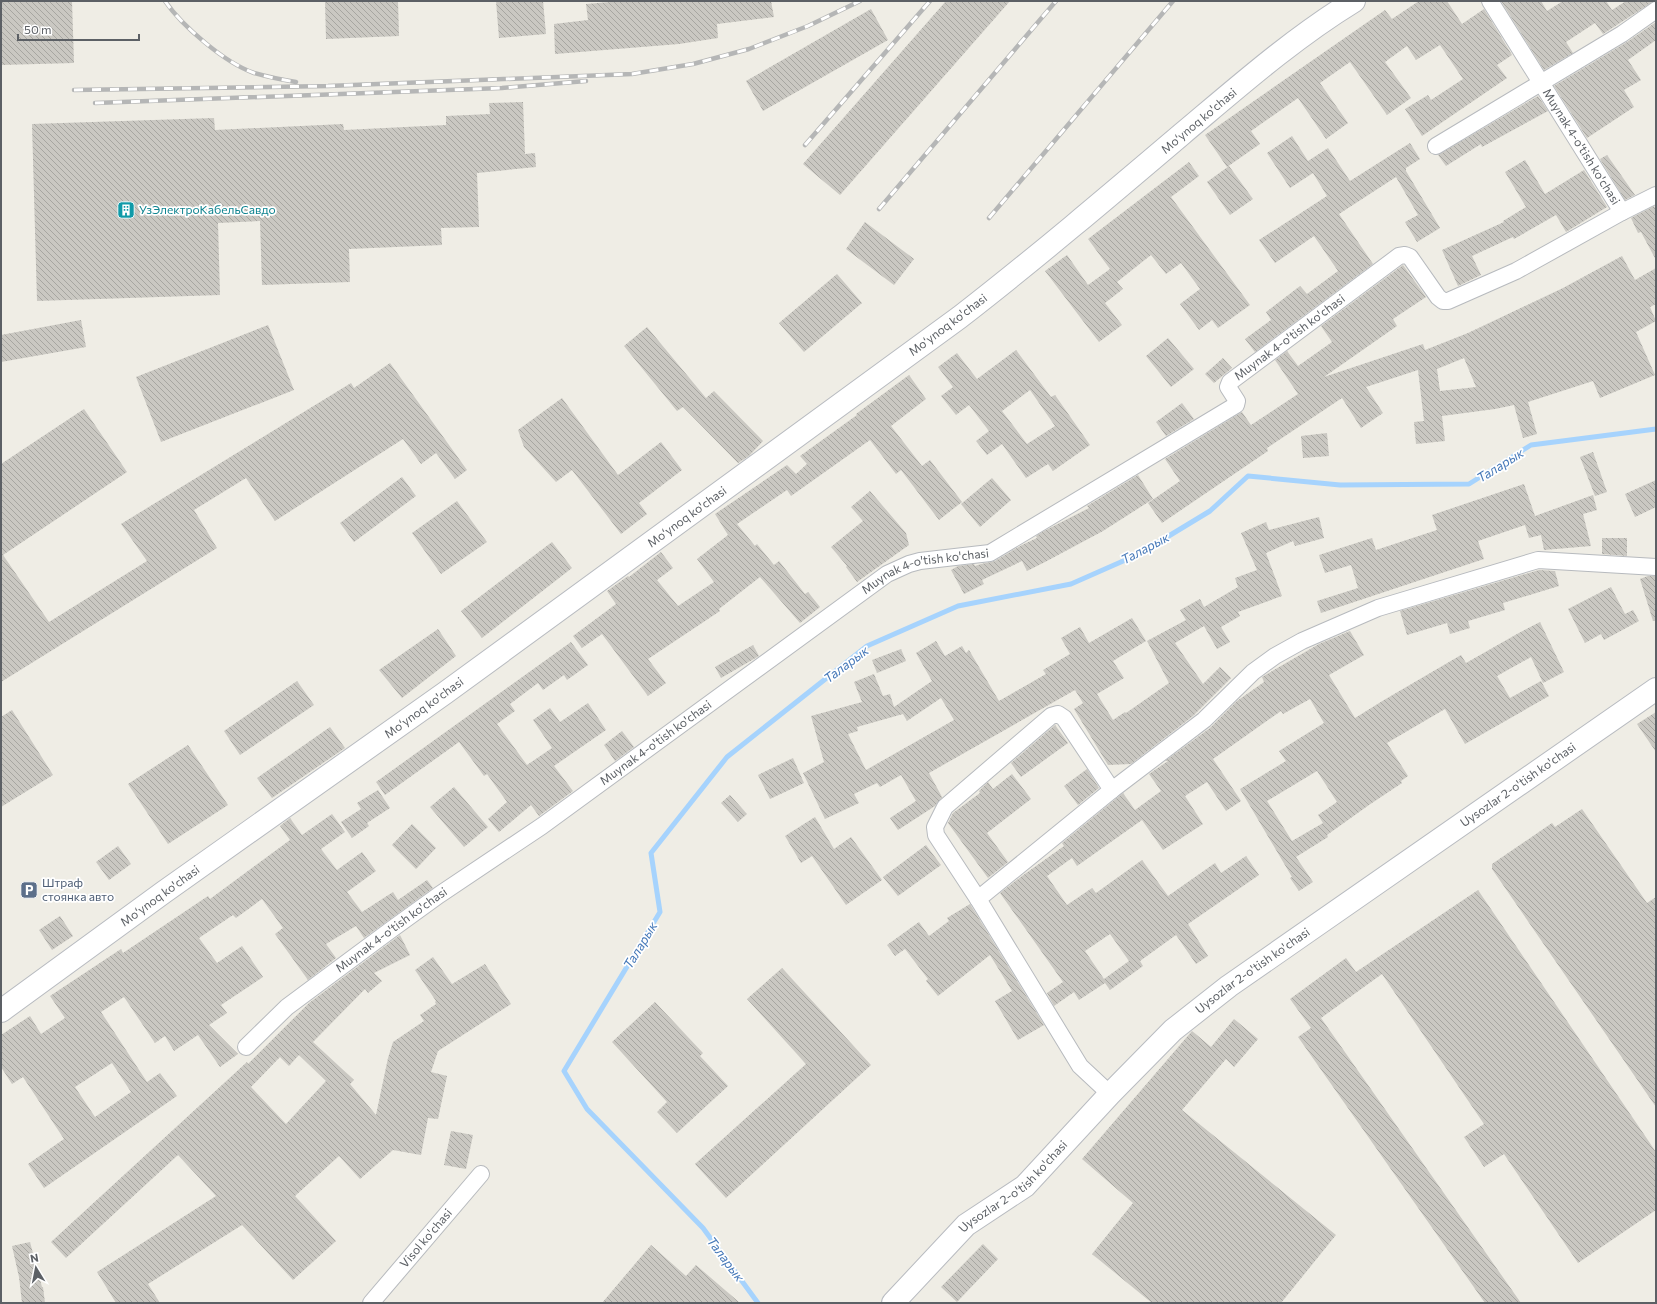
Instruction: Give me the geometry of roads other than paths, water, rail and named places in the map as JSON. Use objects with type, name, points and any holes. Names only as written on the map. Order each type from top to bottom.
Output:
[{"type":"street","name":"Moʻynoq ko'chasi","points":[[1,1011],[164,892],[451,689],[960,316],[1044,251],[1279,53],[1324,20],[1354,1]]},
{"type":"street","name":"Muynak 4-o'tish ko'chasi","points":[[1490,1],[1622,212]]},
{"type":"street","name":"Muynak 4-o'tish ko'chasi","points":[[1436,146],[1622,34],[1656,10]]},
{"type":"street","name":"Muynak 4-o'tish ko'chasi","points":[[246,1047],[287,1007],[439,895],[542,826],[887,574],[909,564],[920,561],[990,552],[1236,405],[1237,401],[1228,387],[1230,382],[1400,256],[1405,255],[1410,257],[1438,298],[1443,301],[1448,301],[1516,272],[1622,212],[1656,195]]},
{"type":"street","points":[[978,899],[1045,843],[1204,720],[1253,672],[1275,656],[1333,626],[1372,610],[1538,560],[1656,567]]},
{"type":"street","name":"Uysozlar 2-o'tish ko'chasi","points":[[893,1303],[966,1225],[1025,1186],[1110,1094],[1173,1030],[1229,986],[1656,689]]},
{"type":"street","points":[[1110,1094],[1080,1066],[978,899],[936,835],[935,827],[945,807],[1051,716],[1058,714],[1064,718],[1112,790]]},
{"type":"street","name":"Visol ko'chasi","points":[[371,1303],[481,1174]]},
{"type":"waterway","name":"Таларык","points":[[758,1303],[703,1228],[587,1109],[564,1071],[660,912],[651,853],[727,757],[867,646],[958,606],[1071,584],[1139,554],[1210,511],[1248,476],[1340,485],[1469,484],[1531,445],[1656,429]]},
{"type":"railway","points":[[165,1],[193,32],[205,43],[230,61],[254,73],[296,82]]},
{"type":"railway","points":[[74,90],[328,86],[632,74],[693,64],[749,49],[808,26],[860,1]]},
{"type":"railway","points":[[805,145],[930,1]]},
{"type":"railway","points":[[879,209],[1056,1]]},
{"type":"railway","points":[[989,218],[1173,1]]},
{"type":"railway","points":[[95,103],[502,88],[586,81]]},
{"type":"place","name":"УзЭлектроКабельСавдо","points":[[126,210]]},
{"type":"place","name":"Штраф стоянка авто","points":[[29,890]]}]
